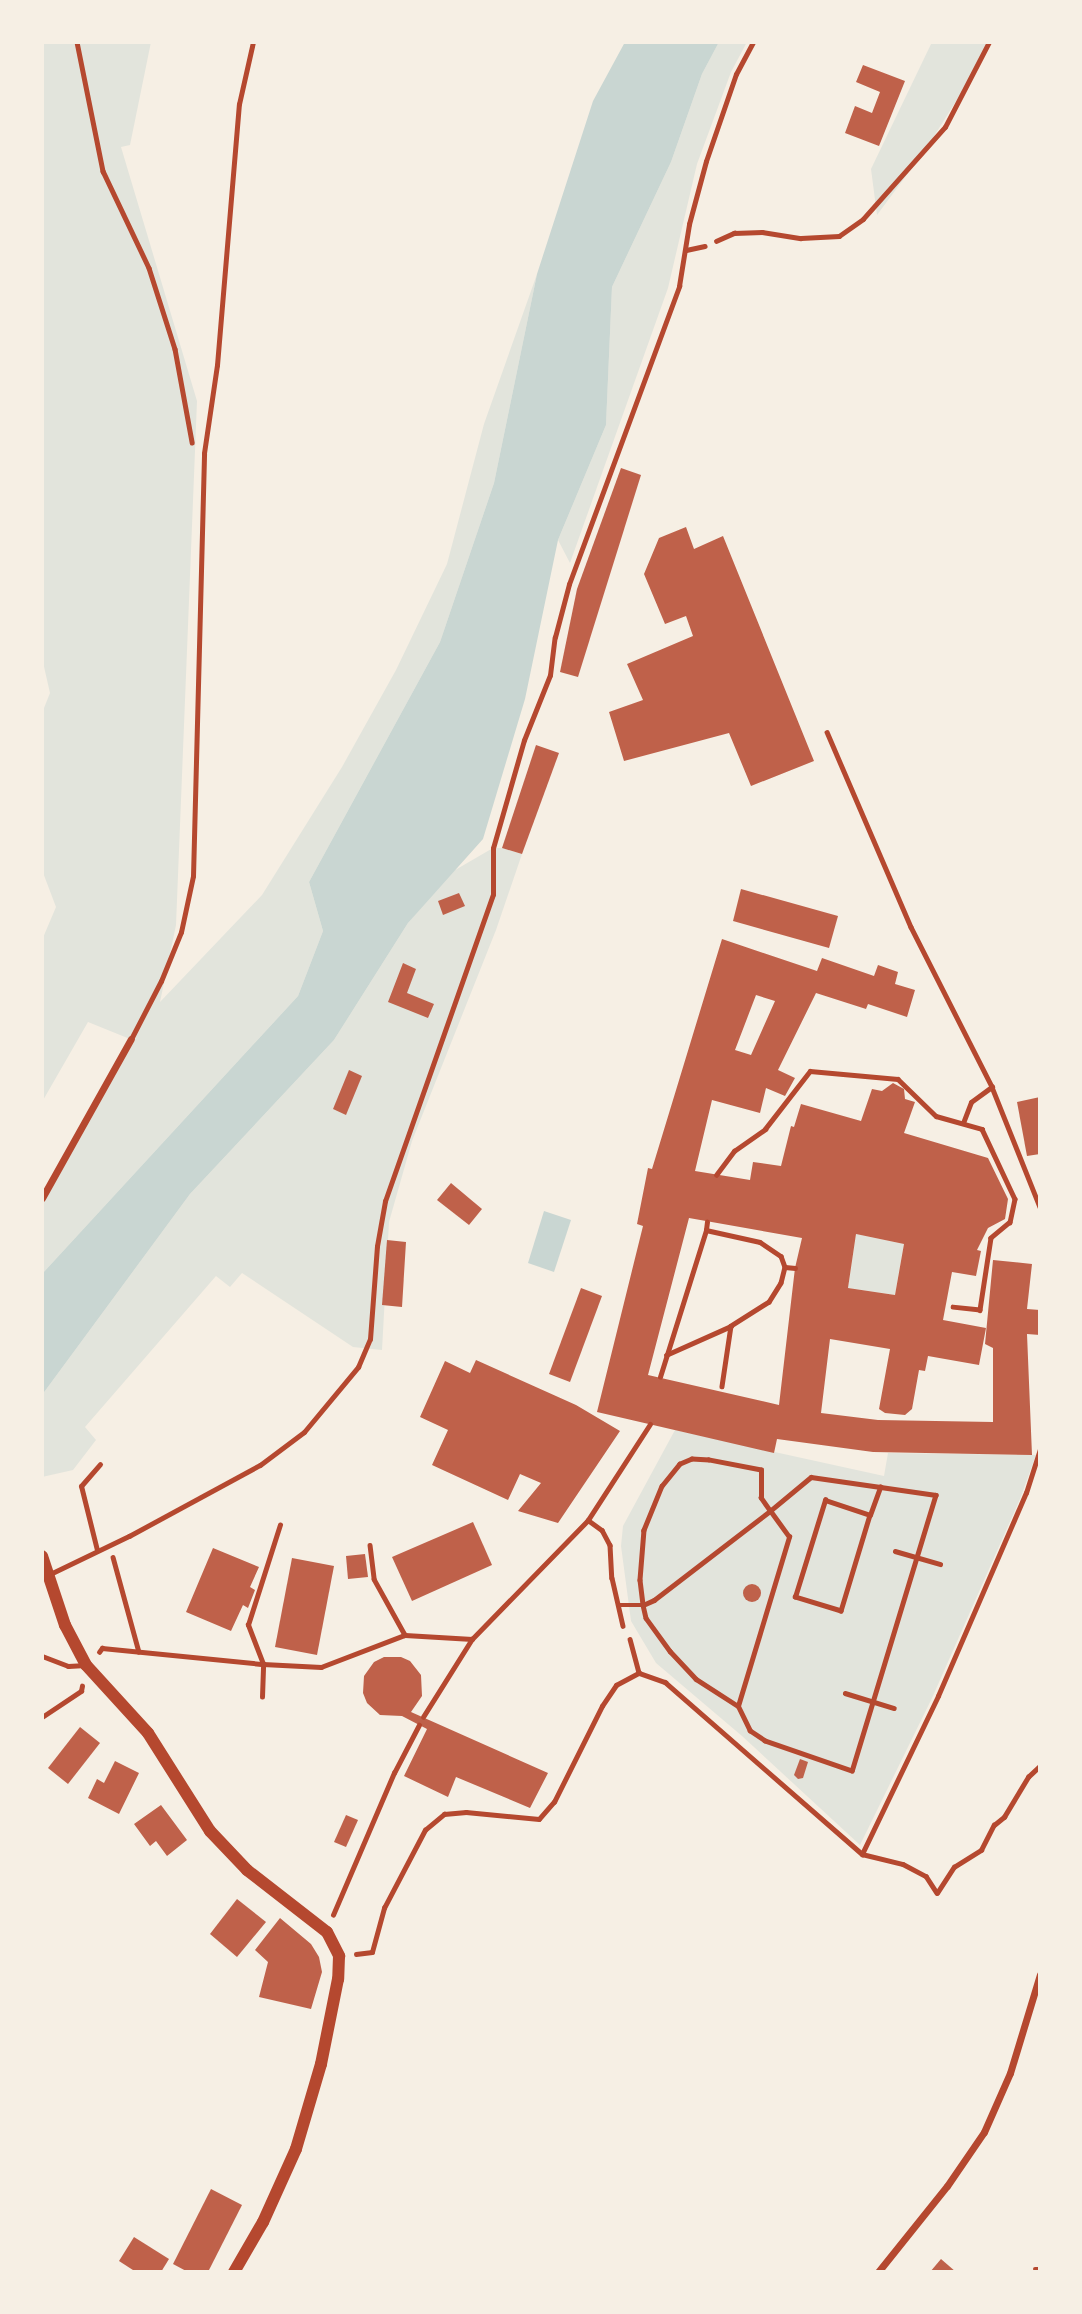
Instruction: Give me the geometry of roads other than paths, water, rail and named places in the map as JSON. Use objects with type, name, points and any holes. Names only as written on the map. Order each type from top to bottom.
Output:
[{"type":"street","points":[[42,1198],[131,1039]]},
{"type":"street","points":[[42,1556],[65,1625],[86,1665],[148,1733],[210,1831],[247,1870],[327,1932],[339,1956],[338,1979],[321,2064],[296,2149],[263,2222],[234,2272]]},
{"type":"street","points":[[877,2272],[947,2186],[984,2132],[1010,2073],[1040,1974]]},
{"type":"lane","points":[[131,1039],[161,981],[181,932],[193,876],[204,453],[217,365],[239,104],[253,42]]},
{"type":"lane","points":[[50,1574],[260,1465],[304,1432],[358,1367],[370,1339],[377,1246],[385,1201],[493,894],[493,848],[524,740],[550,675],[555,637],[569,584],[679,286],[689,224],[706,161],[736,74],[753,42]]},
{"type":"lane","points":[[686,250],[705,246]]},
{"type":"lane","points":[[97,1550],[80,1486],[100,1464]]},
{"type":"lane","points":[[42,1656],[68,1666],[86,1665]]}]
